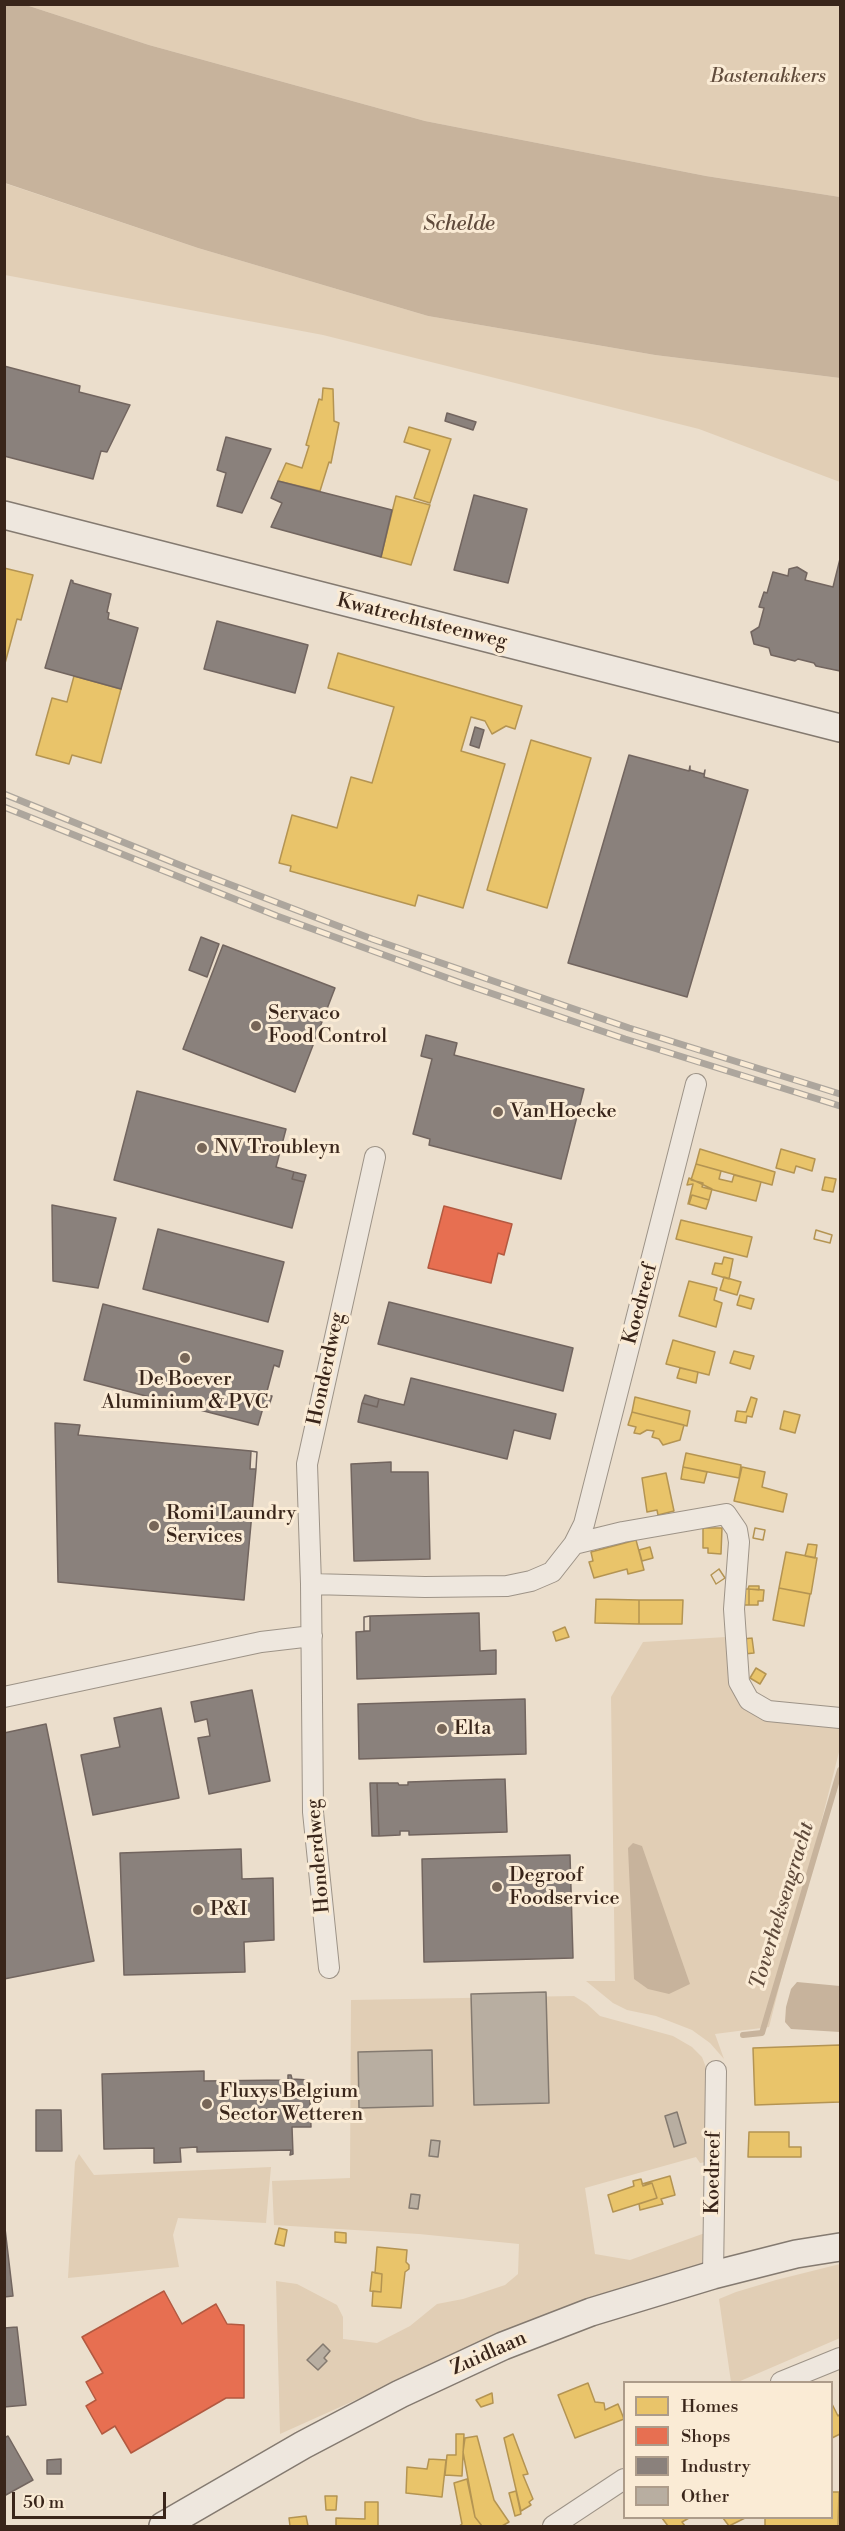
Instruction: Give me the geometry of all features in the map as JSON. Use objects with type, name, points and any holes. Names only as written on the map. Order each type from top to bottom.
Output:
[{"type":"street","name":"Kwatrechtsteenweg","points":[[4,515],[840,728]]},
{"type":"street","name":"Koedreef","points":[[574,1544],[584,1524],[696,1084]]},
{"type":"street","name":"Honderdweg","points":[[329,1968],[313,1812],[312,1636],[307,1464],[375,1157]]},
{"type":"street","points":[[311,1584],[425,1587],[507,1586],[531,1581],[552,1572],[574,1544],[622,1532],[726,1514],[737,1530],[739,1542],[734,1609],[739,1682],[749,1700],[768,1711],[840,1718]]},
{"type":"street","points":[[4,1697],[261,1642],[312,1636]]},
{"type":"street","name":"Koedreef","points":[[713,2275],[716,2071]]},
{"type":"street","name":"Zuidlaan","points":[[163,2526],[303,2445],[400,2394],[503,2346],[591,2312],[713,2275],[796,2254],[840,2247]]},
{"type":"street","points":[[783,2381],[840,2358]]},
{"type":"street","points":[[554,2526],[623,2480]]},
{"type":"green space","name":"Bastenakkers","points":[[26,5],[840,5],[840,197],[706,176],[425,121],[149,45]]},
{"type":"green space","points":[[4,183],[198,248],[428,316],[655,355],[840,378],[840,482],[699,429],[323,335],[5,275]]},
{"type":"green space","points":[[726,1637],[739,1695],[840,1725],[840,1748],[769,2027],[715,2034],[724,2059],[710,2043],[692,2030],[656,2016],[627,2010],[613,2003],[586,1981],[615,1981],[611,1697],[643,1642]]},
{"type":"green space","points":[[574,1996],[600,2016],[673,2036],[692,2047],[702,2057],[707,2070],[706,2162],[700,2163],[696,2157],[585,2188],[595,2254],[630,2260],[705,2233],[707,2262],[527,2323],[280,2434],[276,2281],[297,2284],[337,2305],[343,2317],[343,2339],[377,2343],[410,2326],[437,2304],[463,2299],[505,2285],[518,2274],[519,2244],[419,2234],[274,2225],[272,2181],[350,2178],[351,2000]]},
{"type":"green space","points":[[79,2154],[94,2175],[271,2167],[266,2223],[178,2218],[173,2235],[179,2267],[68,2278],[75,2162]]},
{"type":"green space","points":[[840,2264],[840,2338],[740,2381],[731,2381],[719,2299],[776,2280]]},
{"type":"water","name":"Schelde","points":[[5,4],[26,5],[149,45],[425,121],[706,176],[840,197],[840,378],[655,355],[428,316],[198,248],[5,183]]},
{"type":"water","points":[[633,1843],[642,1846],[690,1984],[669,1994],[648,1989],[634,1979],[628,1848]]},
{"type":"water","points":[[797,1982],[840,1986],[840,2032],[791,2029],[785,2022],[786,2007],[791,1989]]},
{"type":"building: Homes","points":[[323,388],[333,389],[334,421],[339,423],[331,463],[329,462],[320,491],[278,481],[286,463],[302,468],[319,399],[322,400]]},
{"type":"building: Homes","points":[[409,427],[451,439],[430,503],[414,498],[430,450],[404,442]]},
{"type":"building: Homes","points":[[396,496],[430,505],[411,565],[381,557]]},
{"type":"building: Homes","points":[[4,568],[33,575],[21,620],[17,619],[4,667]]},
{"type":"building: Homes","points":[[338,653],[522,706],[515,729],[506,726],[492,734],[485,721],[471,717],[461,751],[505,764],[463,908],[418,895],[415,906],[290,871],[291,866],[279,863],[292,815],[337,828],[351,777],[372,783],[394,707],[328,688]]},
{"type":"building: Homes","points":[[74,676],[121,689],[101,763],[72,755],[69,764],[36,755],[52,698],[67,702]]},
{"type":"building: Homes","points":[[531,740],[591,758],[547,908],[487,890]]},
{"type":"building: Homes","points":[[700,1149],[775,1172],[772,1185],[696,1164]]},
{"type":"building: Homes","points":[[781,1149],[815,1159],[812,1171],[796,1166],[794,1173],[776,1168]]},
{"type":"building: Homes","points":[[696,1164],[721,1171],[719,1179],[732,1182],[734,1175],[761,1182],[756,1201],[702,1187],[703,1183],[691,1180]]},
{"type":"building: Homes","points":[[825,1177],[836,1179],[833,1192],[822,1190]]},
{"type":"building: Homes","points":[[689,1178],[712,1189],[709,1200],[692,1195],[688,1204],[693,1184],[687,1185]]},
{"type":"building: Homes","points":[[692,1195],[709,1200],[706,1209],[689,1204]]},
{"type":"building: Homes","points":[[681,1220],[752,1237],[747,1257],[676,1239]]},
{"type":"building: Homes","points":[[816,1230],[832,1235],[830,1243],[814,1239]]},
{"type":"building: Homes","points":[[816,1230],[832,1235],[830,1243],[814,1239]]},
{"type":"building: Homes","points":[[724,1257],[733,1259],[729,1279],[712,1274],[715,1263],[722,1264]]},
{"type":"building: Homes","points":[[724,1277],[741,1282],[737,1295],[720,1290]]},
{"type":"building: Homes","points":[[689,1281],[717,1288],[714,1300],[722,1303],[716,1327],[679,1316]]},
{"type":"building: Homes","points":[[740,1295],[754,1299],[751,1309],[737,1305]]},
{"type":"building: Homes","points":[[673,1340],[715,1352],[709,1375],[666,1364]]},
{"type":"building: Homes","points":[[734,1351],[754,1356],[750,1369],[730,1363]]},
{"type":"building: Homes","points":[[680,1368],[698,1372],[696,1383],[677,1378]]},
{"type":"building: Homes","points":[[635,1397],[690,1411],[687,1426],[632,1412]]},
{"type":"building: Homes","points":[[751,1397],[757,1399],[752,1417],[747,1416],[746,1423],[735,1421],[737,1411],[746,1412]]},
{"type":"building: Homes","points":[[784,1411],[800,1415],[795,1433],[780,1429]]},
{"type":"building: Homes","points":[[632,1412],[684,1425],[680,1440],[663,1445],[659,1439],[652,1437],[654,1431],[634,1433],[636,1427],[628,1425]]},
{"type":"building: Homes","points":[[686,1453],[741,1465],[739,1478],[683,1467]]},
{"type":"building: Homes","points":[[683,1467],[707,1472],[704,1483],[681,1479]]},
{"type":"building: Homes","points":[[742,1467],[765,1472],[762,1487],[787,1494],[783,1512],[734,1501]]},
{"type":"building: Homes","points":[[666,1473],[674,1511],[658,1515],[657,1510],[647,1512],[642,1478]]},
{"type":"building: Homes","points":[[703,1528],[722,1528],[721,1554],[708,1553],[708,1548],[703,1548]]},
{"type":"building: Homes","points":[[755,1528],[765,1530],[763,1540],[753,1538]]},
{"type":"building: Homes","points":[[755,1528],[765,1530],[763,1540],[753,1538]]},
{"type":"building: Homes","points":[[636,1540],[644,1570],[628,1574],[627,1569],[594,1578],[589,1562],[593,1561],[591,1552]]},
{"type":"building: Homes","points":[[808,1544],[817,1545],[815,1558],[805,1556]]},
{"type":"building: Homes","points":[[650,1547],[653,1558],[642,1561],[639,1550]]},
{"type":"building: Homes","points":[[786,1552],[817,1558],[811,1594],[779,1588]]},
{"type":"building: Homes","points":[[719,1569],[725,1578],[716,1584],[711,1575]]},
{"type":"building: Homes","points":[[719,1569],[725,1578],[716,1584],[711,1575]]},
{"type":"building: Homes","points":[[749,1586],[759,1586],[759,1590],[749,1589],[749,1605],[743,1605],[743,1589],[748,1589]]},
{"type":"building: Homes","points":[[779,1588],[810,1594],[804,1626],[773,1620]]},
{"type":"building: Homes","points":[[749,1589],[764,1590],[763,1601],[758,1601],[758,1605],[749,1605]]},
{"type":"building: Homes","points":[[596,1599],[639,1600],[639,1624],[595,1623]]},
{"type":"building: Homes","points":[[639,1600],[683,1600],[682,1624],[639,1624]]},
{"type":"building: Homes","points":[[565,1627],[569,1637],[556,1641],[553,1632]]},
{"type":"building: Homes","points":[[752,1638],[754,1653],[744,1654],[743,1639]]},
{"type":"building: Homes","points":[[756,1668],[766,1674],[760,1684],[750,1678]]},
{"type":"building: Homes","points":[[840,2045],[840,2102],[755,2105],[753,2048]]},
{"type":"building: Homes","points":[[749,2132],[789,2132],[789,2147],[801,2147],[801,2157],[748,2157]]},
{"type":"building: Homes","points":[[670,2176],[675,2195],[661,2199],[663,2204],[640,2210],[639,2204],[657,2198],[652,2183],[642,2184]]},
{"type":"building: Homes","points":[[641,2179],[643,2186],[652,2183],[657,2198],[613,2212],[608,2195],[634,2186],[633,2181]]},
{"type":"building: Homes","points":[[279,2228],[287,2230],[284,2246],[275,2244]]},
{"type":"building: Homes","points":[[335,2232],[346,2233],[346,2243],[335,2242]]},
{"type":"building: Homes","points":[[377,2247],[407,2250],[406,2262],[409,2269],[405,2272],[401,2308],[372,2306],[373,2291],[381,2292],[382,2274],[375,2273]]},
{"type":"building: Homes","points":[[372,2272],[382,2274],[381,2292],[370,2291]]},
{"type":"building: Homes","points":[[588,2383],[595,2402],[604,2403],[605,2410],[618,2404],[623,2419],[575,2438],[558,2395]]},
{"type":"building: Homes","points":[[492,2393],[493,2403],[481,2407],[476,2400]]},
{"type":"building: Homes","points":[[833,2406],[838,2416],[840,2414],[840,2434],[833,2438]]},
{"type":"building: Homes","points":[[456,2434],[464,2434],[462,2476],[445,2475],[447,2455],[456,2455]]},
{"type":"building: Homes","points":[[513,2434],[528,2474],[523,2475],[533,2499],[529,2502],[531,2505],[521,2511],[504,2438]]},
{"type":"building: Homes","points":[[477,2436],[494,2500],[509,2522],[502,2526],[482,2526],[475,2517],[463,2452],[465,2438]]},
{"type":"building: Homes","points":[[429,2459],[446,2460],[442,2497],[406,2493],[407,2467],[427,2469]]},
{"type":"building: Homes","points":[[467,2479],[475,2517],[482,2526],[459,2526],[462,2524],[454,2483]]},
{"type":"building: Homes","points":[[516,2491],[521,2514],[515,2516],[509,2493]]},
{"type":"building: Homes","points":[[833,2492],[839,2492],[838,2526],[765,2526],[765,2519],[833,2519]]},
{"type":"building: Homes","points":[[325,2496],[337,2496],[336,2510],[326,2510]]},
{"type":"building: Homes","points":[[365,2502],[378,2502],[378,2526],[336,2526],[336,2518],[365,2519]]},
{"type":"building: Homes","points":[[306,2516],[308,2526],[290,2526],[289,2518]]},
{"type":"building: Homes","points":[[663,2519],[687,2519],[682,2522],[685,2526],[668,2526]]},
{"type":"building: Homes","points":[[724,2519],[743,2519],[729,2526]]},
{"type":"building: Shops","points":[[444,1206],[512,1224],[504,1255],[498,1253],[491,1283],[428,1268]]},
{"type":"building: Shops","points":[[164,2291],[182,2324],[216,2304],[227,2324],[244,2325],[244,2398],[226,2398],[131,2453],[115,2426],[102,2434],[86,2406],[96,2400],[86,2382],[103,2373],[82,2337]]},
{"type":"building: Industry","points":[[4,366],[80,386],[79,392],[130,405],[107,452],[101,451],[93,479],[4,456]]},
{"type":"building: Industry","points":[[447,413],[476,422],[473,430],[445,421]]},
{"type":"building: Industry","points":[[226,437],[271,449],[242,513],[217,506],[226,473],[217,470]]},
{"type":"building: Industry","points":[[278,481],[392,510],[381,557],[271,527],[282,503],[271,498]]},
{"type":"building: Industry","points":[[474,495],[527,509],[508,583],[454,570]]},
{"type":"building: Industry","points":[[840,559],[840,671],[798,659],[795,661],[771,655],[769,648],[754,644],[751,632],[759,627],[764,608],[759,607],[764,592],[767,593],[773,572],[788,576],[789,569],[797,567],[807,573],[805,580],[833,587]]},
{"type":"building: Industry","points":[[71,580],[73,583],[111,594],[107,612],[109,613],[108,619],[138,628],[121,689],[45,668]]},
{"type":"building: Industry","points":[[217,621],[308,645],[295,693],[204,669]]},
{"type":"building: Industry","points":[[475,727],[484,730],[479,748],[470,745]]},
{"type":"building: Industry","points":[[629,755],[689,771],[690,766],[690,770],[704,774],[705,770],[704,777],[748,790],[687,997],[568,963]]},
{"type":"building: Industry","points":[[201,937],[219,944],[207,977],[189,970]]},
{"type":"building: Industry","name":"Servaco Food Control","points":[[223,945],[335,988],[295,1092],[183,1049]]},
{"type":"building: Industry","name":"Van Hoecke","points":[[426,1035],[457,1043],[454,1055],[584,1089],[561,1179],[429,1145],[430,1139],[413,1134],[432,1059],[421,1056]]},
{"type":"building: Industry","name":"NV Troubleyn","points":[[137,1091],[286,1129],[276,1167],[294,1172],[292,1179],[304,1182],[292,1228],[114,1180]]},
{"type":"building: Industry","points":[[294,1172],[306,1175],[304,1182],[292,1179]]},
{"type":"building: Industry","points":[[52,1205],[116,1218],[98,1288],[53,1281]]},
{"type":"building: Industry","points":[[158,1229],[284,1262],[268,1322],[143,1289]]},
{"type":"building: Industry","points":[[389,1302],[573,1348],[563,1391],[378,1344]]},
{"type":"building: Industry","name":"De Boever Aluminium & PVC","points":[[103,1304],[283,1351],[279,1367],[274,1365],[266,1395],[272,1396],[268,1409],[263,1408],[258,1425],[84,1380]]},
{"type":"building: Industry","points":[[411,1378],[556,1414],[550,1439],[514,1430],[507,1459],[358,1422],[362,1403],[377,1407],[379,1399],[404,1405]]},
{"type":"building: Industry","points":[[365,1395],[379,1399],[377,1407],[362,1403]]},
{"type":"building: Industry","name":"Romi Laundry Services","points":[[55,1423],[80,1425],[78,1435],[251,1451],[250,1469],[256,1469],[244,1600],[58,1582]]},
{"type":"building: Industry","points":[[251,1451],[257,1452],[256,1469],[250,1469]]},
{"type":"building: Industry","points":[[251,1451],[257,1452],[256,1469],[250,1469]]},
{"type":"building: Industry","points":[[391,1462],[391,1472],[428,1472],[430,1559],[354,1561],[351,1464]]},
{"type":"building: Industry","points":[[479,1613],[480,1651],[496,1650],[496,1674],[357,1679],[356,1632],[370,1631],[370,1616]]},
{"type":"building: Industry","points":[[370,1616],[370,1631],[364,1631],[364,1617]]},
{"type":"building: Industry","points":[[370,1616],[370,1631],[364,1631],[364,1617]]},
{"type":"building: Industry","points":[[252,1690],[270,1781],[209,1794],[198,1738],[210,1736],[207,1719],[195,1722],[191,1702]]},
{"type":"building: Industry","name":"Elta","points":[[525,1699],[526,1754],[359,1759],[358,1704]]},
{"type":"building: Industry","points":[[161,1708],[179,1798],[93,1815],[81,1755],[120,1747],[114,1718]]},
{"type":"building: Industry","points":[[46,1724],[94,1961],[4,1979],[4,1733]]},
{"type":"building: Industry","points":[[505,1779],[507,1832],[409,1835],[409,1831],[400,1831],[400,1835],[379,1836],[377,1783],[408,1785],[408,1782]]},
{"type":"building: Industry","points":[[370,1783],[377,1783],[379,1836],[372,1836]]},
{"type":"building: Industry","name":"P&I","points":[[241,1849],[242,1879],[273,1878],[274,1940],[244,1942],[245,1972],[124,1975],[120,1853]]},
{"type":"building: Industry","name":"Degroof Foodservice","points":[[570,1855],[573,1958],[424,1962],[422,1859]]},
{"type":"building: Industry","name":"Fluxys Belgium Sector Wetteren","points":[[204,2071],[204,2081],[288,2080],[288,2075],[291,2075],[292,2079],[309,2080],[311,2127],[292,2127],[293,2154],[290,2155],[291,2150],[197,2152],[197,2147],[180,2148],[181,2162],[154,2163],[154,2148],[104,2149],[102,2074]]},
{"type":"building: Industry","points":[[36,2110],[61,2110],[62,2151],[36,2151]]},
{"type":"building: Industry","points":[[4,2220],[13,2296],[4,2297]]},
{"type":"building: Industry","points":[[17,2327],[26,2405],[4,2407],[4,2328]]},
{"type":"building: Industry","points":[[8,2436],[33,2480],[4,2496],[4,2438]]},
{"type":"building: Industry","points":[[61,2459],[61,2474],[47,2474],[47,2460]]},
{"type":"building: Other","points":[[546,1992],[549,2103],[474,2105],[471,1994]]},
{"type":"building: Other","points":[[432,2050],[433,2106],[359,2108],[358,2052]]},
{"type":"building: Other","points":[[677,2112],[686,2143],[674,2147],[665,2116]]},
{"type":"building: Other","points":[[431,2140],[440,2141],[438,2157],[429,2156]]},
{"type":"building: Other","points":[[411,2194],[420,2195],[418,2209],[409,2208]]},
{"type":"building: Other","points":[[323,2344],[330,2351],[324,2358],[327,2361],[318,2370],[307,2360]]},
{"type":"waterway","name":"Toverheksengracht","points":[[743,2035],[762,2033],[840,1770]]},
{"type":"railway","points":[[4,794],[372,939],[629,1028],[840,1094]]},
{"type":"railway","points":[[4,807],[277,916],[461,983],[625,1039],[840,1106]]},
{"type":"place","name":"Servaco Food Control","points":[[256,1026]]},
{"type":"place","name":"Van Hoecke","points":[[498,1112]]},
{"type":"place","name":"NV Troubleyn","points":[[202,1148]]},
{"type":"place","name":"De Boever Aluminium & PVC","points":[[185,1358]]},
{"type":"place","name":"Romi Laundry Services","points":[[154,1526]]},
{"type":"place","name":"Elta","points":[[442,1729]]},
{"type":"place","name":"Degroof Foodservice","points":[[497,1887]]},
{"type":"place","name":"P&I","points":[[198,1910]]},
{"type":"place","name":"Fluxys Belgium Sector Wetteren","points":[[207,2104]]}]
